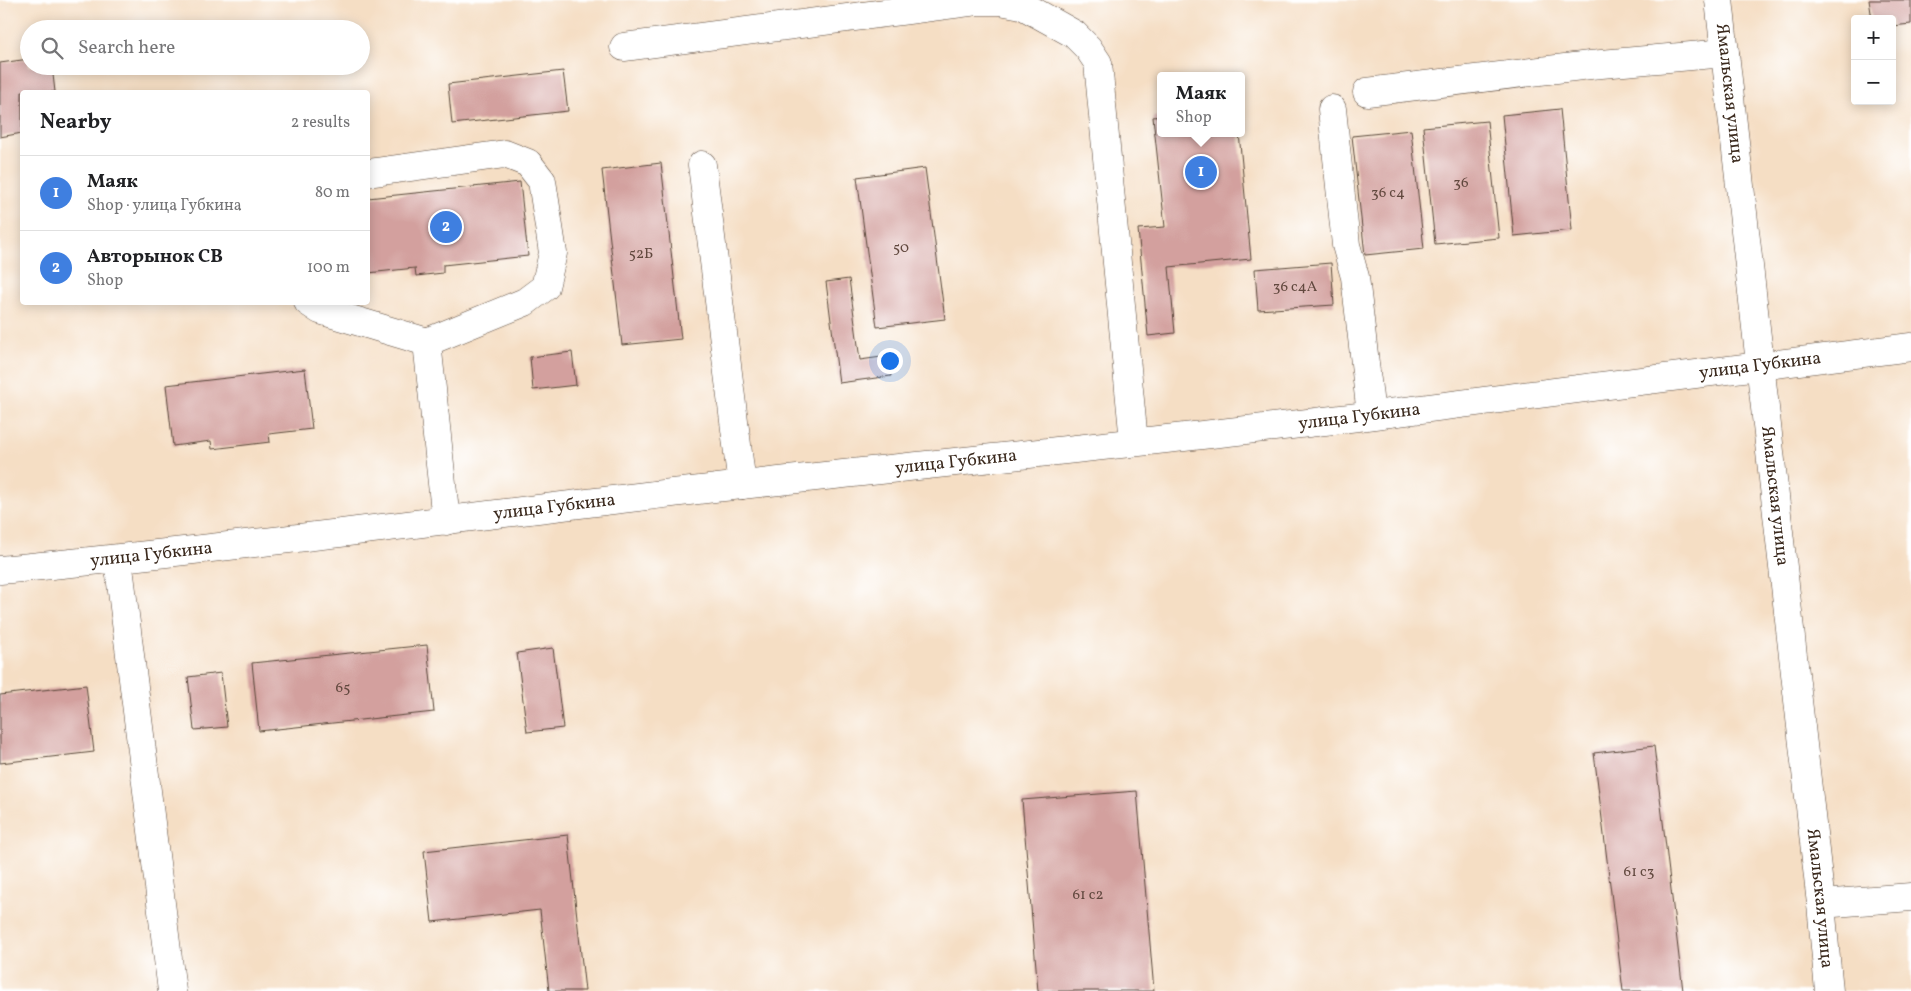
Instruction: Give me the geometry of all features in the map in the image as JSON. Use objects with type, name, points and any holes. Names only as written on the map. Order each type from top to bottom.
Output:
[{"type":"street","name":"Ямальская улица","points":[[1719,0],[1821,904],[1829,991]]},
{"type":"street","points":[[624,48],[977,1],[1000,1],[1022,5],[1074,34],[1088,48],[1098,63],[1134,442]]},
{"type":"street","points":[[1367,92],[1590,65],[1725,53]]},
{"type":"street","points":[[1332,109],[1346,245],[1355,277],[1371,415]]},
{"type":"street","points":[[312,305],[320,310],[427,342],[525,302],[545,287],[553,253],[542,181],[528,163],[505,154],[370,173]]},
{"type":"street","points":[[702,165],[742,486]]},
{"type":"street","points":[[427,342],[446,521]]},
{"type":"street","name":"улица Губкина","points":[[0,570],[118,559],[1371,415],[1760,365],[1911,348]]},
{"type":"street","points":[[118,559],[172,991]]},
{"type":"street","points":[[1821,904],[1911,897]]},
{"type":"building","points":[[1869,0],[1911,0],[1911,24],[1896,26],[1896,15],[1871,15]]},
{"type":"building","points":[[20,60],[20,75],[53,75],[55,90],[20,90],[20,133],[0,137],[0,63]]},
{"type":"building","points":[[563,71],[568,111],[452,124],[448,84]]},
{"type":"building","points":[[1560,109],[1572,230],[1514,236],[1502,115]]},
{"type":"building","points":[[1157,116],[1157,137],[1239,137],[1251,259],[1169,267],[1175,333],[1148,336],[1138,229],[1165,227],[1153,117]]},
{"type":"building","points":[[1487,121],[1499,238],[1435,244],[1423,127]]},
{"type":"building","points":[[1411,130],[1424,249],[1365,255],[1352,136]]},
{"type":"building","points":[[661,163],[681,339],[622,345],[602,170]]},
{"type":"building","points":[[925,168],[945,319],[877,327],[857,177]]},
{"type":"building","points":[[520,182],[528,256],[443,265],[443,273],[416,276],[415,268],[370,273],[370,198]]},
{"type":"building","points":[[1331,263],[1334,305],[1258,310],[1255,269]]},
{"type":"building","points":[[849,279],[860,360],[889,356],[891,376],[839,383],[826,282]]},
{"type":"building","points":[[572,352],[576,385],[533,390],[530,357]]},
{"type":"building","points":[[305,369],[312,429],[269,434],[270,442],[212,449],[211,441],[173,446],[166,385]]},
{"type":"building","points":[[427,645],[434,712],[259,731],[252,663]]},
{"type":"building","points":[[553,648],[563,728],[527,732],[517,653]]},
{"type":"building","points":[[221,673],[227,727],[194,730],[188,677]]},
{"type":"building","points":[[86,685],[94,752],[0,763],[0,695]]},
{"type":"building","points":[[1654,746],[1683,991],[1623,991],[1594,753]]},
{"type":"building","points":[[1137,791],[1154,991],[1038,991],[1022,800]]},
{"type":"building","points":[[568,835],[585,991],[549,991],[540,910],[432,922],[424,851]]},
{"type":"place","name":"Маяк","points":[[1201,172]]},
{"type":"place","name":"Авторынок СВ","points":[[446,227]]}]
